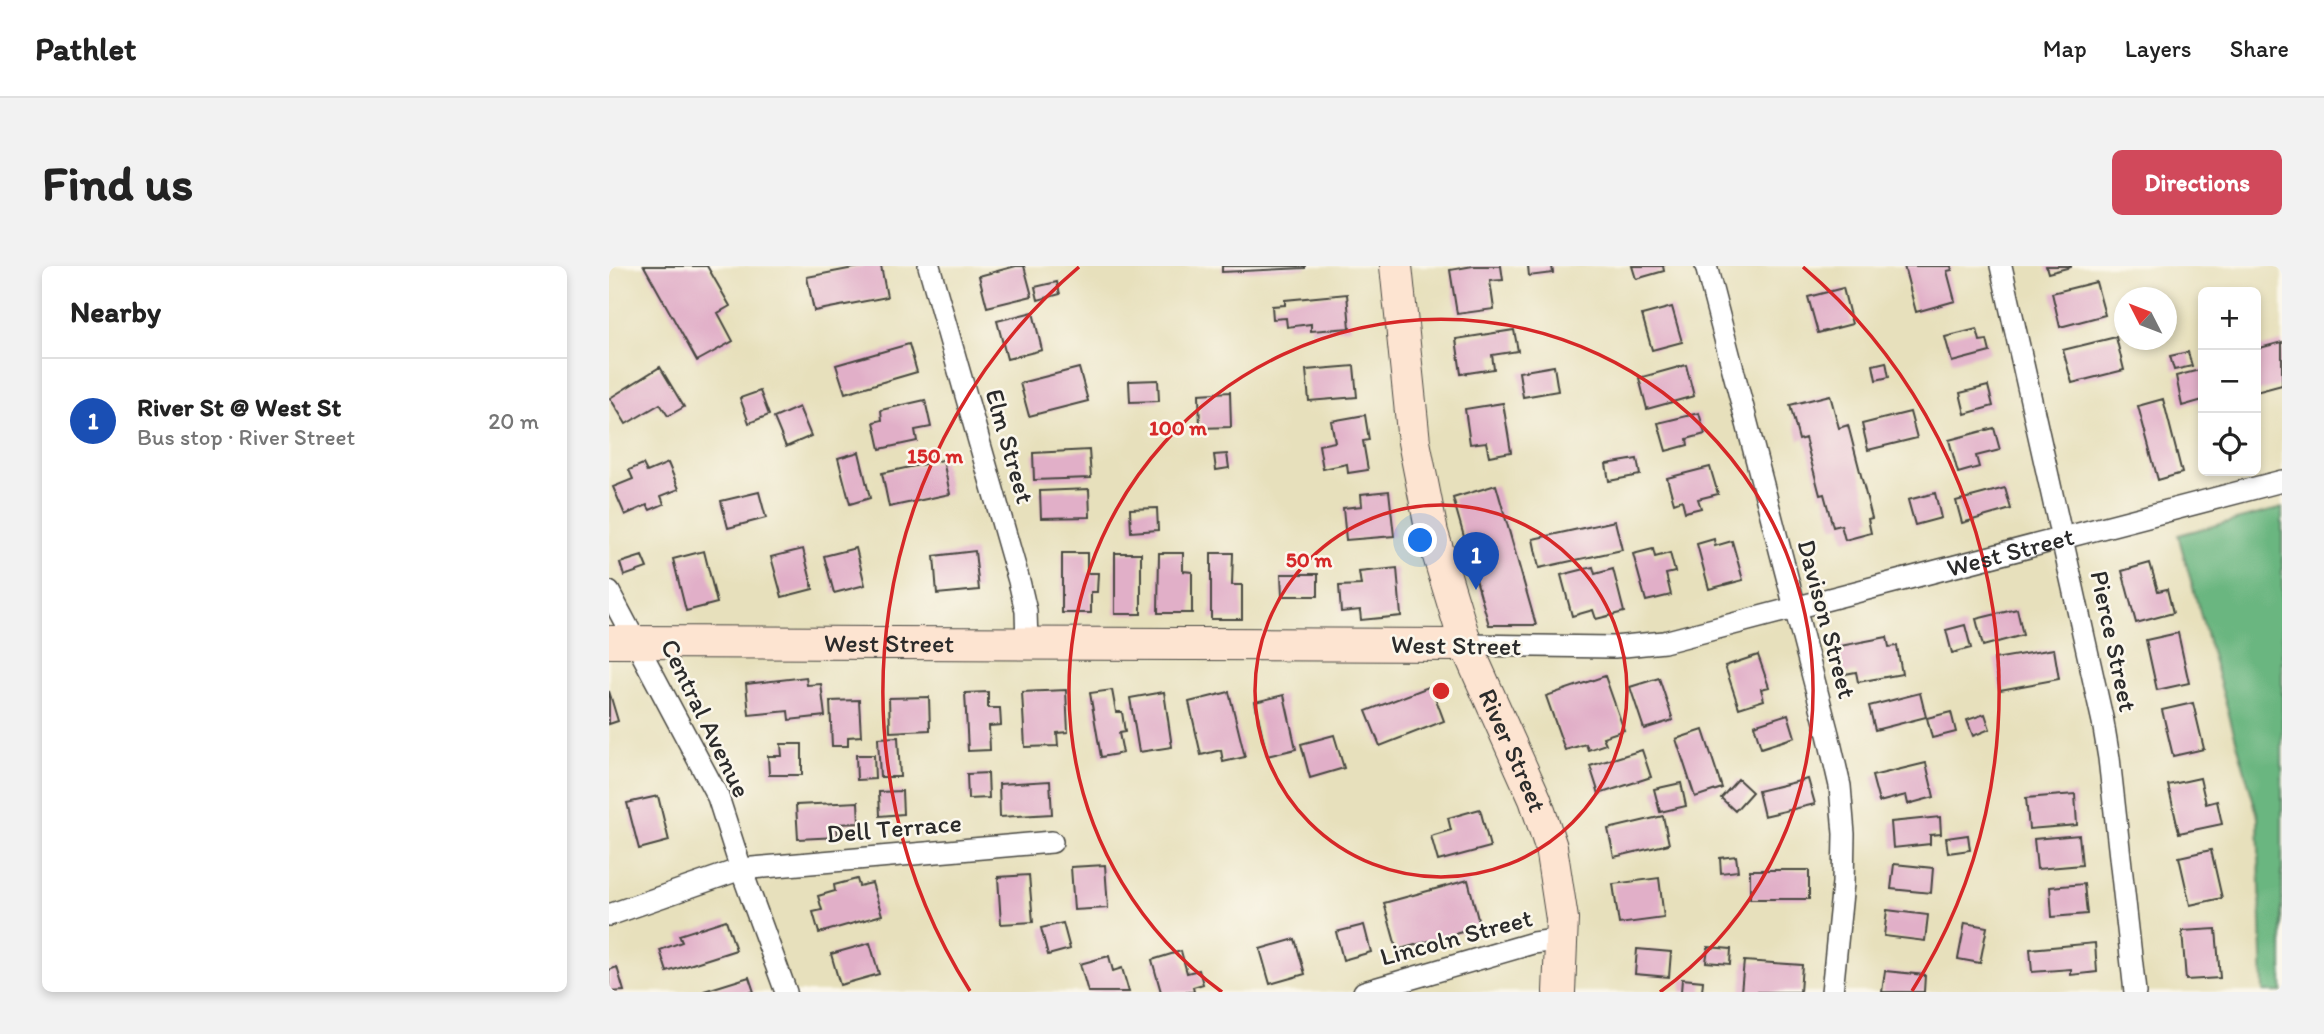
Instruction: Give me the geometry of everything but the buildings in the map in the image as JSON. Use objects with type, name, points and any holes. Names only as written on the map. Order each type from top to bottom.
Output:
[{"type":"main road","name":"River Street","points":[[1396,266],[1419,473],[1432,533],[1466,645],[1526,777],[1543,822],[1556,870],[1563,939],[1559,992]]},
{"type":"main road","name":"West Street","points":[[623,642],[1466,645]]},
{"type":"street","name":"Elm Street","points":[[929,266],[1021,588],[1026,611],[1027,643]]},
{"type":"street","name":"Davison Street","points":[[1706,266],[1828,734],[1843,811],[1845,857],[1832,992]]},
{"type":"street","name":"Pierce Street","points":[[2001,266],[2090,655],[2107,746],[2135,992]]},
{"type":"street","name":"West Street","points":[[1466,645],[1640,645],[1682,638],[2282,481]]},
{"type":"street","name":"Central Avenue","points":[[609,592],[623,642],[718,797],[786,992]]},
{"type":"street","name":"Dell Terrace","points":[[609,915],[741,869],[1052,842]]},
{"type":"street","name":"Lincoln Street","points":[[1364,992],[1533,943],[1563,939]]},
{"type":"green space","points":[[2282,508],[2282,992],[2263,992],[2258,817],[2178,535]]},
{"type":"place","name":"River St @ West St","points":[[1476,590]]}]
